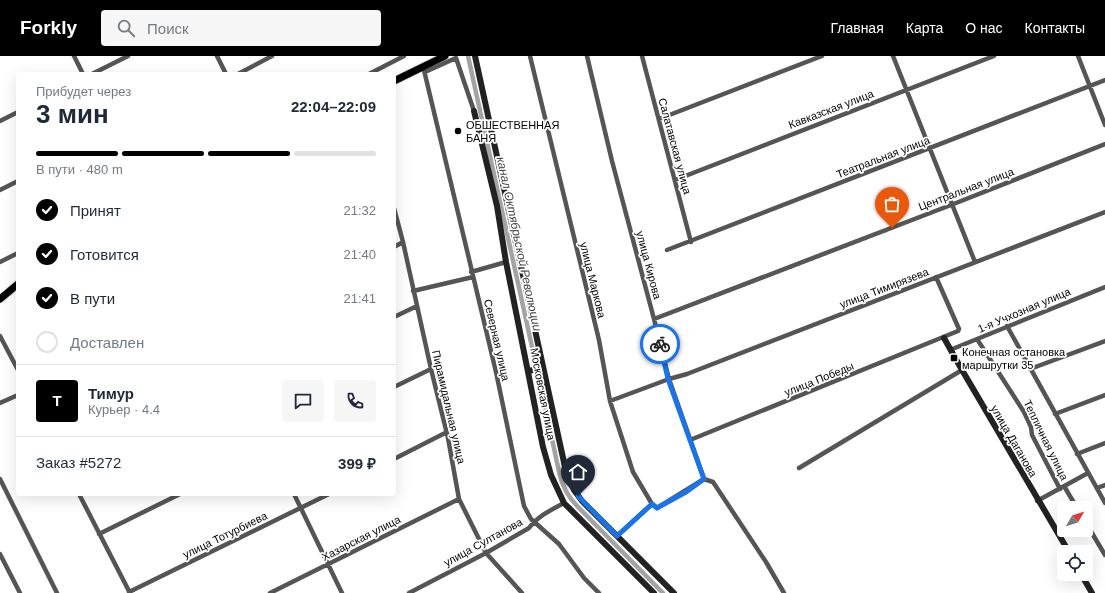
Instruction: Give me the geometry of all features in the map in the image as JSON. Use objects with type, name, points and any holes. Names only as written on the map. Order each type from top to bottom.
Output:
[{"type":"highway","points":[[396,80],[424,69],[441,56]]},
{"type":"highway","points":[[396,76],[441,56]]},
{"type":"highway","points":[[0,294],[16,281]]},
{"type":"highway","points":[[0,299],[16,286]]},
{"type":"main road","name":"Московская улица","points":[[475,56],[567,476],[570,484],[582,501],[674,593]]},
{"type":"main road","name":"Московская улица","points":[[474,111],[497,206],[506,262],[543,447],[551,475],[564,503],[654,593]]},
{"type":"main road","name":"улица Даганова","points":[[944,338],[961,371],[1064,545]]},
{"type":"main road","points":[[528,371],[543,368]]},
{"type":"main road","points":[[1085,581],[1093,593]]},
{"type":"street","points":[[74,56],[82,72]]},
{"type":"street","points":[[96,72],[128,56]]},
{"type":"street","points":[[217,56],[225,72]]},
{"type":"street","points":[[242,72],[272,56]]},
{"type":"street","points":[[373,72],[404,56]]},
{"type":"street","name":"улица Маркова","points":[[530,56],[598,340],[610,401],[633,472],[652,504]]},
{"type":"street","name":"улица Кирова","points":[[587,56],[612,162],[654,319],[668,379],[704,479]]},
{"type":"street","name":"Салатавская улица","points":[[642,56],[691,242]]},
{"type":"street","points":[[659,119],[822,56]]},
{"type":"street","points":[[893,56],[974,262]]},
{"type":"street","name":"Кавказская улица","points":[[675,180],[994,56]]},
{"type":"street","points":[[1080,57],[1105,125]]},
{"type":"street","name":"Московская улица","points":[[424,69],[456,58],[474,111]]},
{"type":"street","name":"Северная улица","points":[[424,69],[509,433],[524,506],[531,519],[559,544],[584,578],[599,593]]},
{"type":"street","name":"Театральная улица","points":[[667,250],[691,242],[1105,80]]},
{"type":"street","points":[[0,121],[16,113]]},
{"type":"street","name":"Центральная улица","points":[[654,319],[1105,144]]},
{"type":"street","points":[[0,190],[16,183]]},
{"type":"street","name":"улица Тимирязева","points":[[610,401],[668,379],[687,374],[1105,212]]},
{"type":"street","name":"Пирамидальная улица","points":[[396,216],[416,306],[447,432],[459,499],[486,553],[522,593]]},
{"type":"street","points":[[396,246],[403,242]]},
{"type":"street","points":[[0,262],[16,254]]},
{"type":"street","points":[[413,291],[472,275],[506,262]]},
{"type":"street","name":"улица Победы","points":[[690,440],[955,333],[959,329],[936,277]]},
{"type":"street","name":"1-я Учхозная улица","points":[[950,350],[1105,286]]},
{"type":"street","points":[[396,316],[416,306]]},
{"type":"street","points":[[1007,326],[1105,503]]},
{"type":"street","points":[[0,336],[16,364]]},
{"type":"street","name":"Тепличная улица","points":[[977,339],[1024,412],[1031,427],[1032,435],[1060,489]]},
{"type":"street","points":[[1030,369],[1105,341]]},
{"type":"street","points":[[396,385],[431,369]]},
{"type":"street","points":[[800,468],[961,371]]},
{"type":"street","points":[[1055,414],[1105,395]]},
{"type":"street","points":[[0,403],[16,396]]},
{"type":"street","points":[[396,459],[447,432]]},
{"type":"street","points":[[1078,454],[1105,443]]},
{"type":"street","points":[[1037,501],[1088,473]]},
{"type":"street","points":[[0,479],[57,593]]},
{"type":"street","points":[[617,536],[652,504],[657,508],[686,492],[704,479],[713,482],[766,562],[784,593]]},
{"type":"street","points":[[1097,488],[1105,485]]},
{"type":"street","name":"Тепличная улица","points":[[1064,486],[1073,501]]},
{"type":"street","points":[[80,496],[130,592]]},
{"type":"street","points":[[99,534],[176,496]]},
{"type":"street","points":[[295,496],[342,593]]},
{"type":"street","name":"улица Тотурбиева","points":[[130,592],[325,496]]},
{"type":"street","name":"Хазарская улица","points":[[270,593],[459,499]]},
{"type":"street","name":"улица Султанова","points":[[409,593],[486,553],[529,528],[541,516],[564,503]]},
{"type":"street","points":[[1093,534],[1105,555]]},
{"type":"street","points":[[0,554],[20,593]]},
{"type":"waterway","name":"канал Октябрьской Революции","points":[[468,56],[536,365]]},
{"type":"waterway","name":"канал Октябрьской Революции","points":[[538,373],[559,472],[566,491],[578,507],[663,593]]},
{"type":"way so far","points":[[660,344],[654,319],[892,228]]},
{"type":"place","name":"ОБШЕСТВЕННАЯ БАНЯ","points":[[458,131]]},
{"type":"place","name":"Конечная остановка маршрутки 35","points":[[954,358]]},
{"type":"route","points":[[578,496],[617,536],[652,504],[657,508],[668,503],[704,479],[668,379],[660,344]]}]
